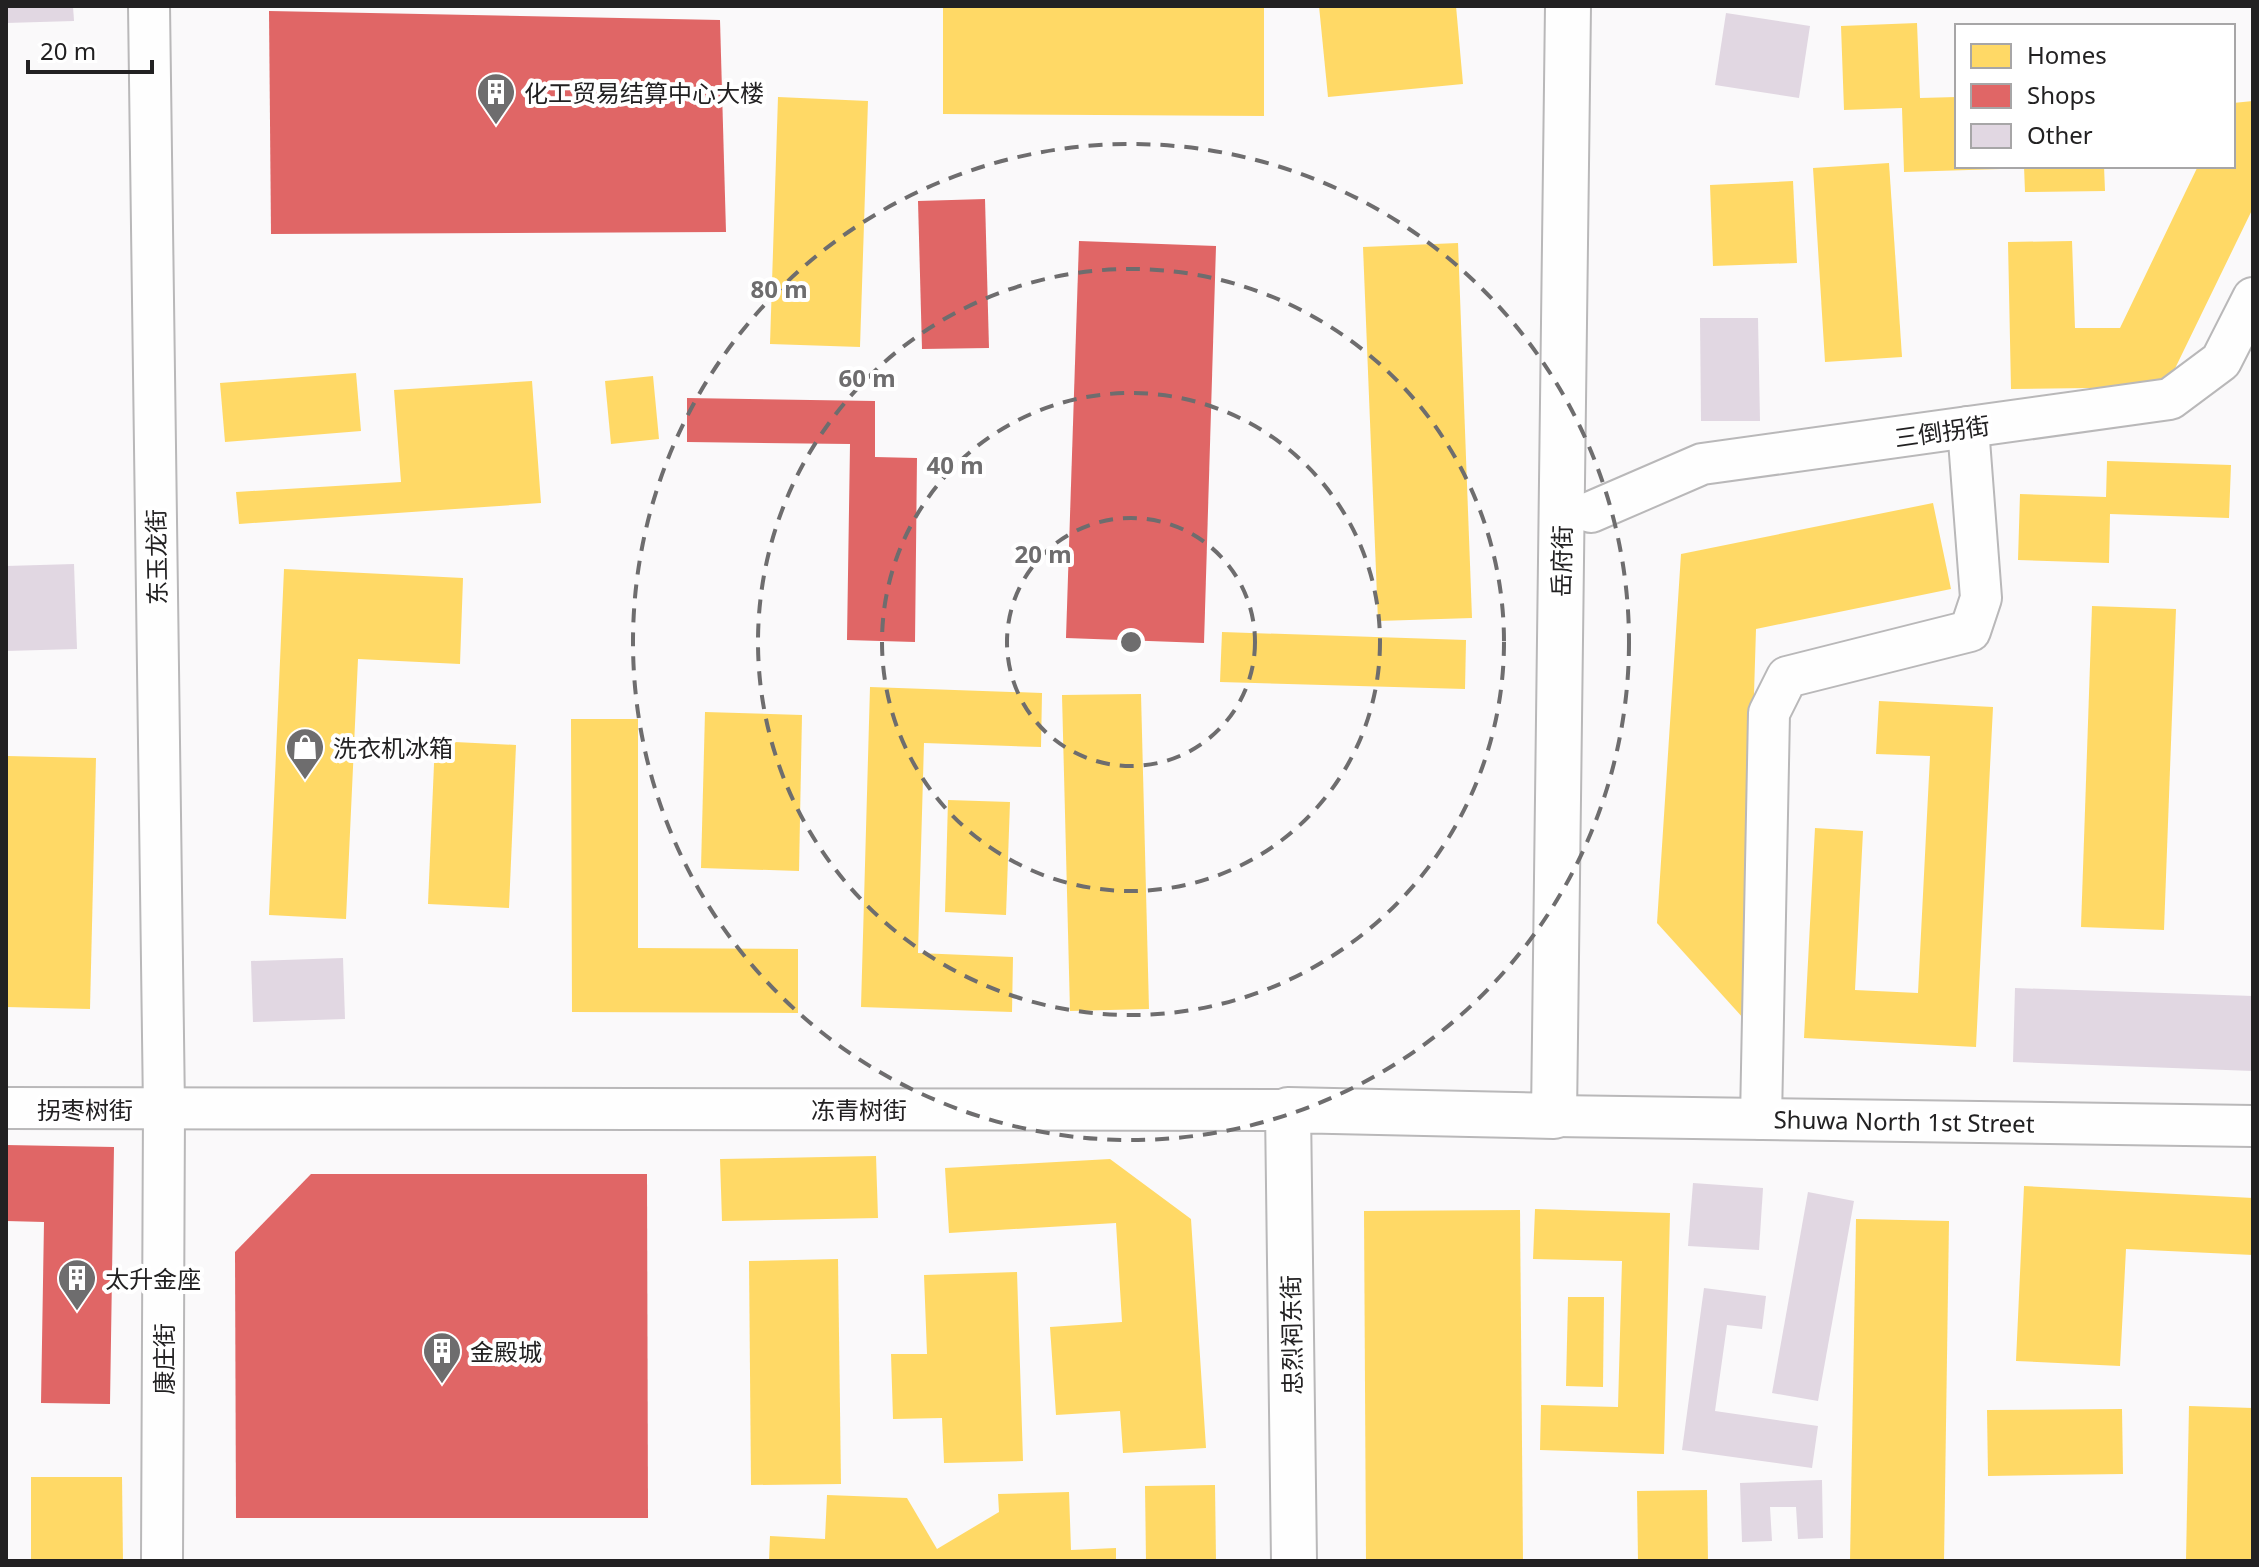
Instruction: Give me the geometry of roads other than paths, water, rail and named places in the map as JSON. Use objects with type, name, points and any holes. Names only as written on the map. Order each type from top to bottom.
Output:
[{"type":"street","name":"东玉龙街","points":[[149,6],[164,1109]]},
{"type":"street","name":"岳府街","points":[[1554,1116],[1568,6]]},
{"type":"street","name":"三倒拐街","points":[[1591,512],[1702,464],[2170,399],[2221,361],[2253,298]]},
{"type":"street","points":[[1761,1119],[1769,713],[1787,677],[1970,631],[1981,598],[1968,427]]},
{"type":"street","name":"拐枣树街","points":[[6,1108],[164,1109]]},
{"type":"street","name":"冻青树街","points":[[164,1109],[1288,1110],[1554,1116]]},
{"type":"street","name":"康庄街","points":[[162,1561],[164,1109]]},
{"type":"street","name":"忠烈祠东街","points":[[1288,1110],[1294,1561]]},
{"type":"street","name":"Shuwa North 1st Street","points":[[1554,1116],[2253,1126]]},
{"type":"place","name":"化工贸易结算中心大楼","points":[[496,126]]},
{"type":"place","name":"洗衣机冰箱","points":[[305,781]]},
{"type":"place","name":"太升金座","points":[[77,1312]]},
{"type":"place","name":"金殿城","points":[[442,1385]]}]
